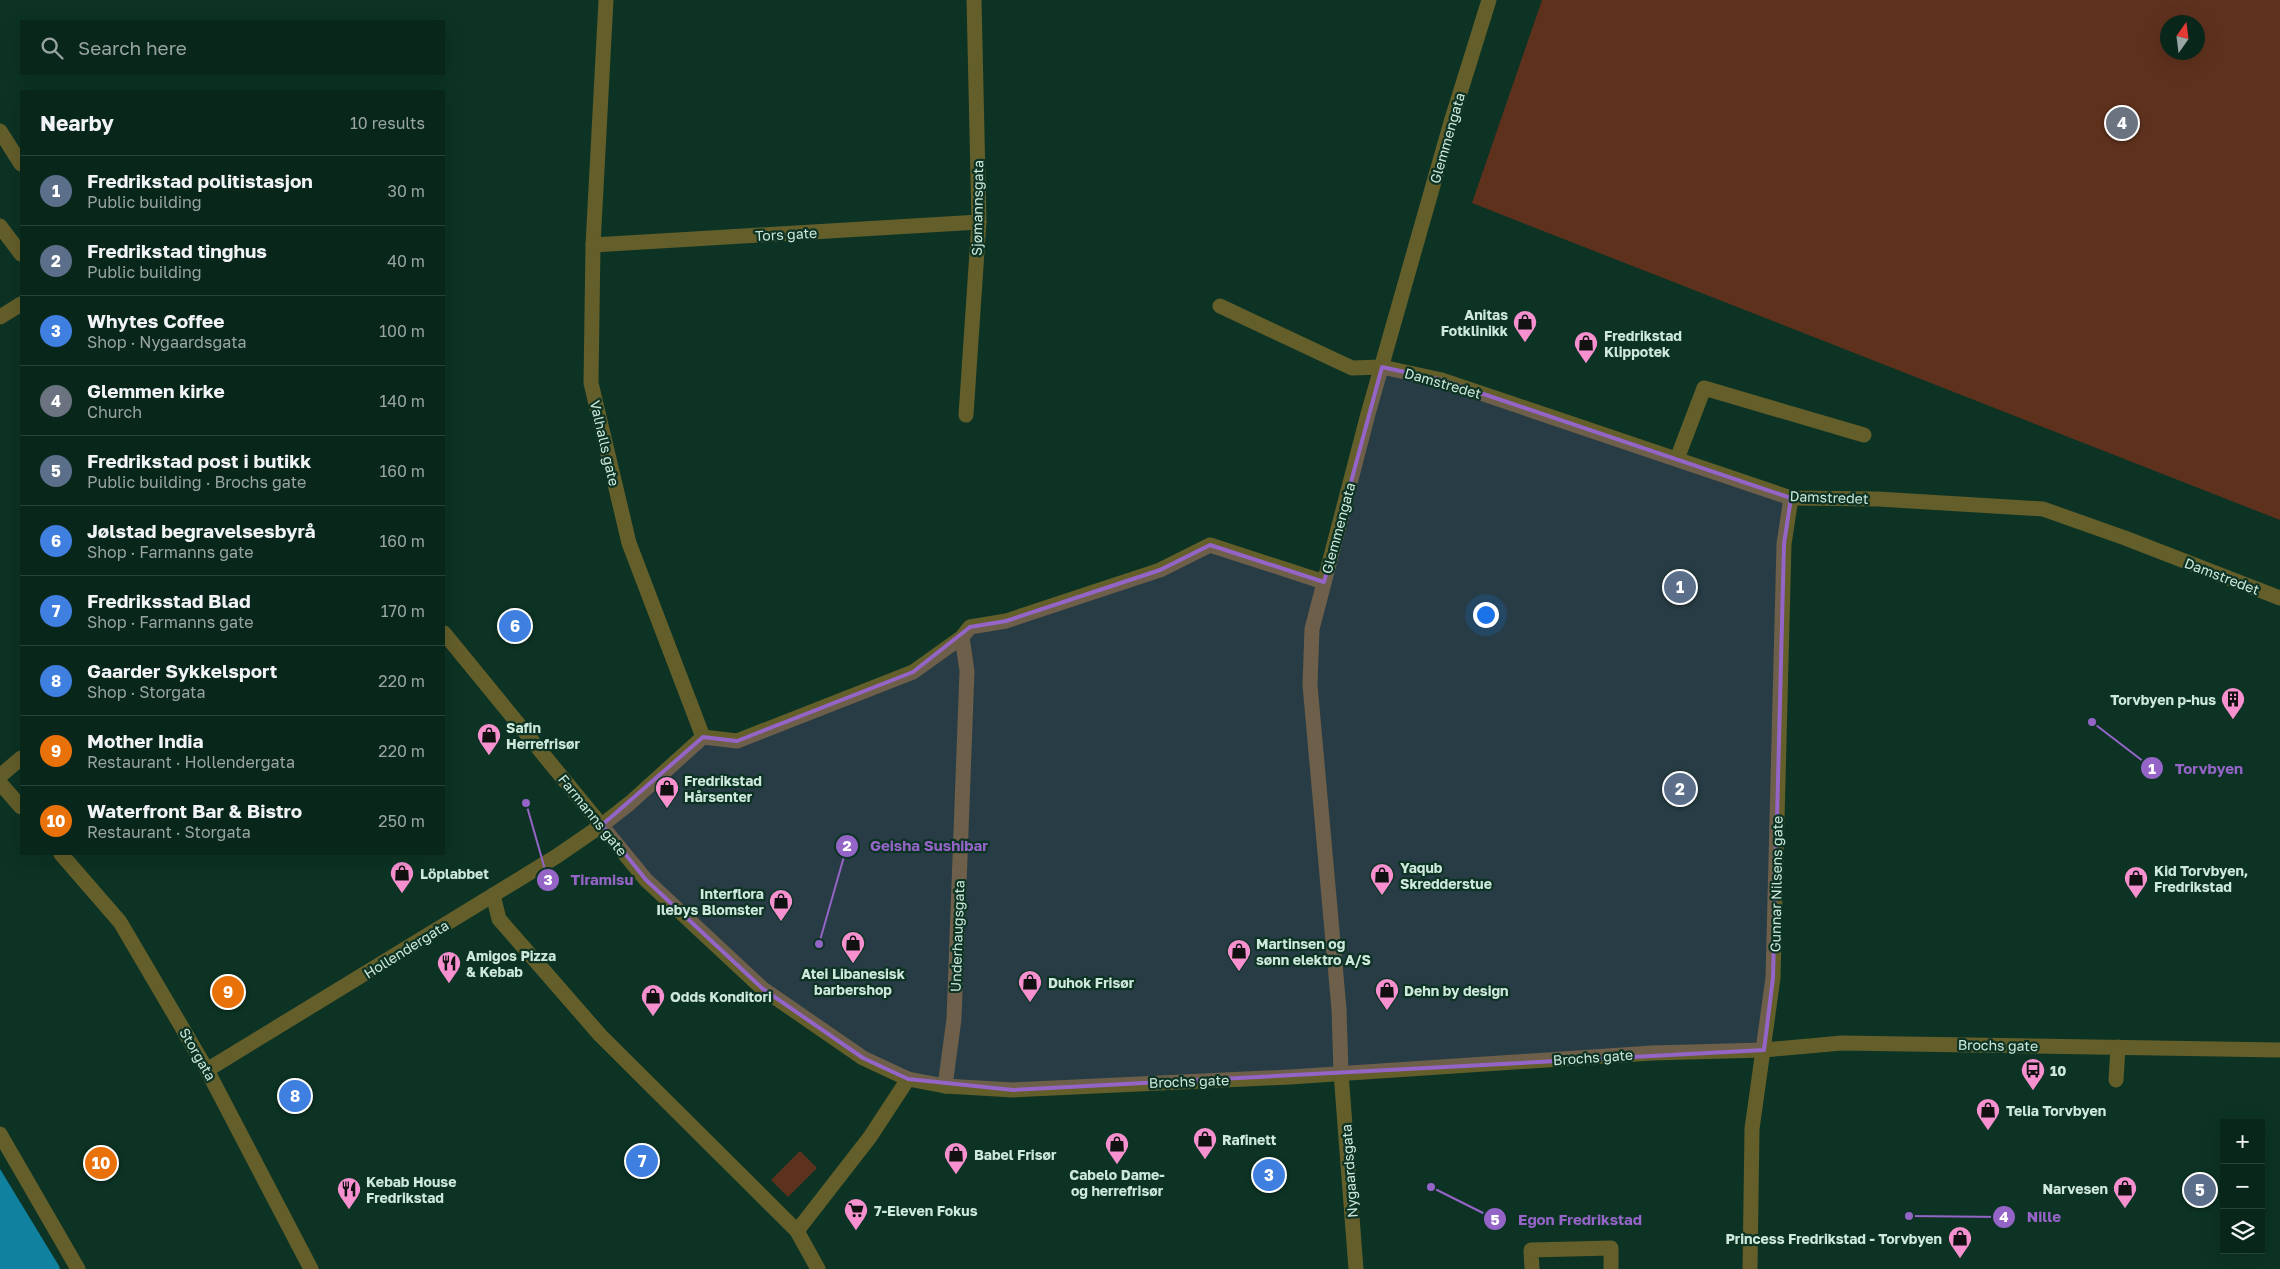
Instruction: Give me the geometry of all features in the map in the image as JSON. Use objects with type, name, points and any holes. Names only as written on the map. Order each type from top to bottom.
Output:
[{"type":"street","name":"Valhalls gate","points":[[606,0],[593,245],[591,383],[629,543],[703,737]]},
{"type":"street","name":"Sjømannsgata","points":[[966,415],[979,222],[974,0]]},
{"type":"street","name":"Glemmengata","points":[[1341,1073],[1339,1009],[1310,686],[1312,629],[1382,367],[1451,122],[1489,0]]},
{"type":"street","points":[[0,131],[20,162]]},
{"type":"street","name":"Tors gate","points":[[593,245],[979,222]]},
{"type":"street","points":[[3,238],[20,253]]},
{"type":"street","points":[[0,317],[20,305]]},
{"type":"street","name":"Damstredet","points":[[1220,306],[1352,368],[1382,367],[1442,380],[1791,498],[1878,499],[2043,509],[2125,538],[2280,598]]},
{"type":"street","points":[[1677,459],[1704,388],[1864,436]]},
{"type":"street","name":"Gunnar Nilsens gate","points":[[1750,1269],[1752,1129],[1773,978],[1784,544],[1791,498]]},
{"type":"street","points":[[602,825],[703,737],[737,741],[913,672],[962,636],[970,627],[1006,621],[1160,570],[1210,545],[1324,582]]},
{"type":"street","name":"Farmanns gate","points":[[445,634],[646,880],[762,989],[863,1058],[908,1079]]},
{"type":"street","name":"Underhaugsgata","points":[[945,1086],[954,1019],[967,681],[962,636]]},
{"type":"street","points":[[0,776],[20,759]]},
{"type":"street","points":[[0,783],[20,806]]},
{"type":"street","name":"Hollendergata","points":[[207,1070],[493,895],[602,825]]},
{"type":"street","name":"Storgata","points":[[62,855],[120,922],[207,1070],[311,1269]]},
{"type":"street","points":[[493,895],[499,919],[558,988],[622,1056],[797,1232],[818,1269]]},
{"type":"street","name":"Brochs gate","points":[[908,1079],[945,1086],[1013,1090],[1341,1073],[1652,1053],[1764,1050],[1842,1043],[2280,1050]]},
{"type":"street","points":[[2116,1080],[2118,1047]]},
{"type":"street","name":"Nygaardsgata","points":[[1341,1073],[1356,1269]]},
{"type":"street","points":[[797,1232],[870,1137],[908,1079]]},
{"type":"street","points":[[0,1134],[78,1269]]},
{"type":"street","points":[[1532,1269],[1532,1250],[1611,1248],[1611,1269]]},
{"type":"highlighted area","points":[[1382,367],[1442,380],[1791,498],[1784,544],[1773,978],[1764,1050],[1013,1090],[908,1079],[863,1058],[763,989],[646,880],[602,825],[703,737],[737,741],[913,672],[970,627],[1006,621],[1160,570],[1210,545],[1324,582]]},
{"type":"shaded area","points":[[1542,0],[2280,0],[2280,520],[1472,203]]},
{"type":"shaded area","points":[[800,1151],[817,1168],[788,1197],[771,1180]]},
{"type":"water","points":[[0,1169],[59,1266],[60,1269],[0,1269]]},
{"type":"place","name":"Glemmen kirke","points":[[2122,123]]},
{"type":"place","name":"Anitas Fotklinikk","points":[[1525,343]]},
{"type":"place","name":"Fredrikstad Klippotek","points":[[1586,364]]},
{"type":"place","name":"Fredrikstad politistasjon","points":[[1680,587]]},
{"type":"place","name":"Jølstad begravelsesbyrå","points":[[515,626]]},
{"type":"place","name":"Torvbyen p-hus","points":[[2233,720]]},
{"type":"place","name":"Torvbyen","points":[[2092,722]]},
{"type":"place","name":"Safin Herrefrisør","points":[[489,756]]},
{"type":"place","name":"Fredrikstad tinghus","points":[[1680,789]]},
{"type":"place","name":"Tiramisu","points":[[526,803]]},
{"type":"place","name":"Fredrikstad Hårsenter","points":[[667,809]]},
{"type":"place","name":"Löplabbet","points":[[402,894]]},
{"type":"place","name":"Yaqub Skredderstue","points":[[1382,896]]},
{"type":"place","name":"Kid Torvbyen, Fredrikstad","points":[[2136,899]]},
{"type":"place","name":"Interflora Ilebys Blomster","points":[[781,922]]},
{"type":"place","name":"Geisha Sushibar","points":[[819,944]]},
{"type":"place","name":"Atei Libanesisk barbershop","points":[[853,964]]},
{"type":"place","name":"Martinsen og sønn elektro A/S","points":[[1239,972]]},
{"type":"place","name":"Amigos Pizza & Kebab","points":[[449,984]]},
{"type":"place","name":"Mother India","points":[[228,992]]},
{"type":"place","name":"Duhok Frisør","points":[[1030,1003]]},
{"type":"place","name":"Dehn by design","points":[[1387,1011]]},
{"type":"place","name":"Odds Konditori","points":[[653,1017]]},
{"type":"place","name":"10","points":[[2033,1091]]},
{"type":"place","name":"Gaarder Sykkelsport","points":[[295,1096]]},
{"type":"place","name":"Telia Torvbyen","points":[[1988,1131]]},
{"type":"place","name":"Rafinett","points":[[1205,1160]]},
{"type":"place","name":"Fredriksstad Blad","points":[[642,1161]]},
{"type":"place","name":"Waterfront Bar & Bistro","points":[[101,1163]]},
{"type":"place","name":"Cabelo Dame- og herrefrisør","points":[[1117,1165]]},
{"type":"place","name":"Babel Frisør","points":[[956,1175]]},
{"type":"place","name":"Whytes Coffee","points":[[1269,1175]]},
{"type":"place","name":"Egon Fredrikstad","points":[[1431,1187]]},
{"type":"place","name":"Fredrikstad post i butikk","points":[[2200,1190]]},
{"type":"place","name":"Narvesen","points":[[2125,1209]]},
{"type":"place","name":"Kebab House Fredrikstad","points":[[349,1210]]},
{"type":"place","name":"Nille","points":[[1909,1216]]},
{"type":"place","name":"7-Eleven Fokus","points":[[856,1231]]},
{"type":"place","name":"Princess Fredrikstad - Torvbyen","points":[[1960,1259]]}]
